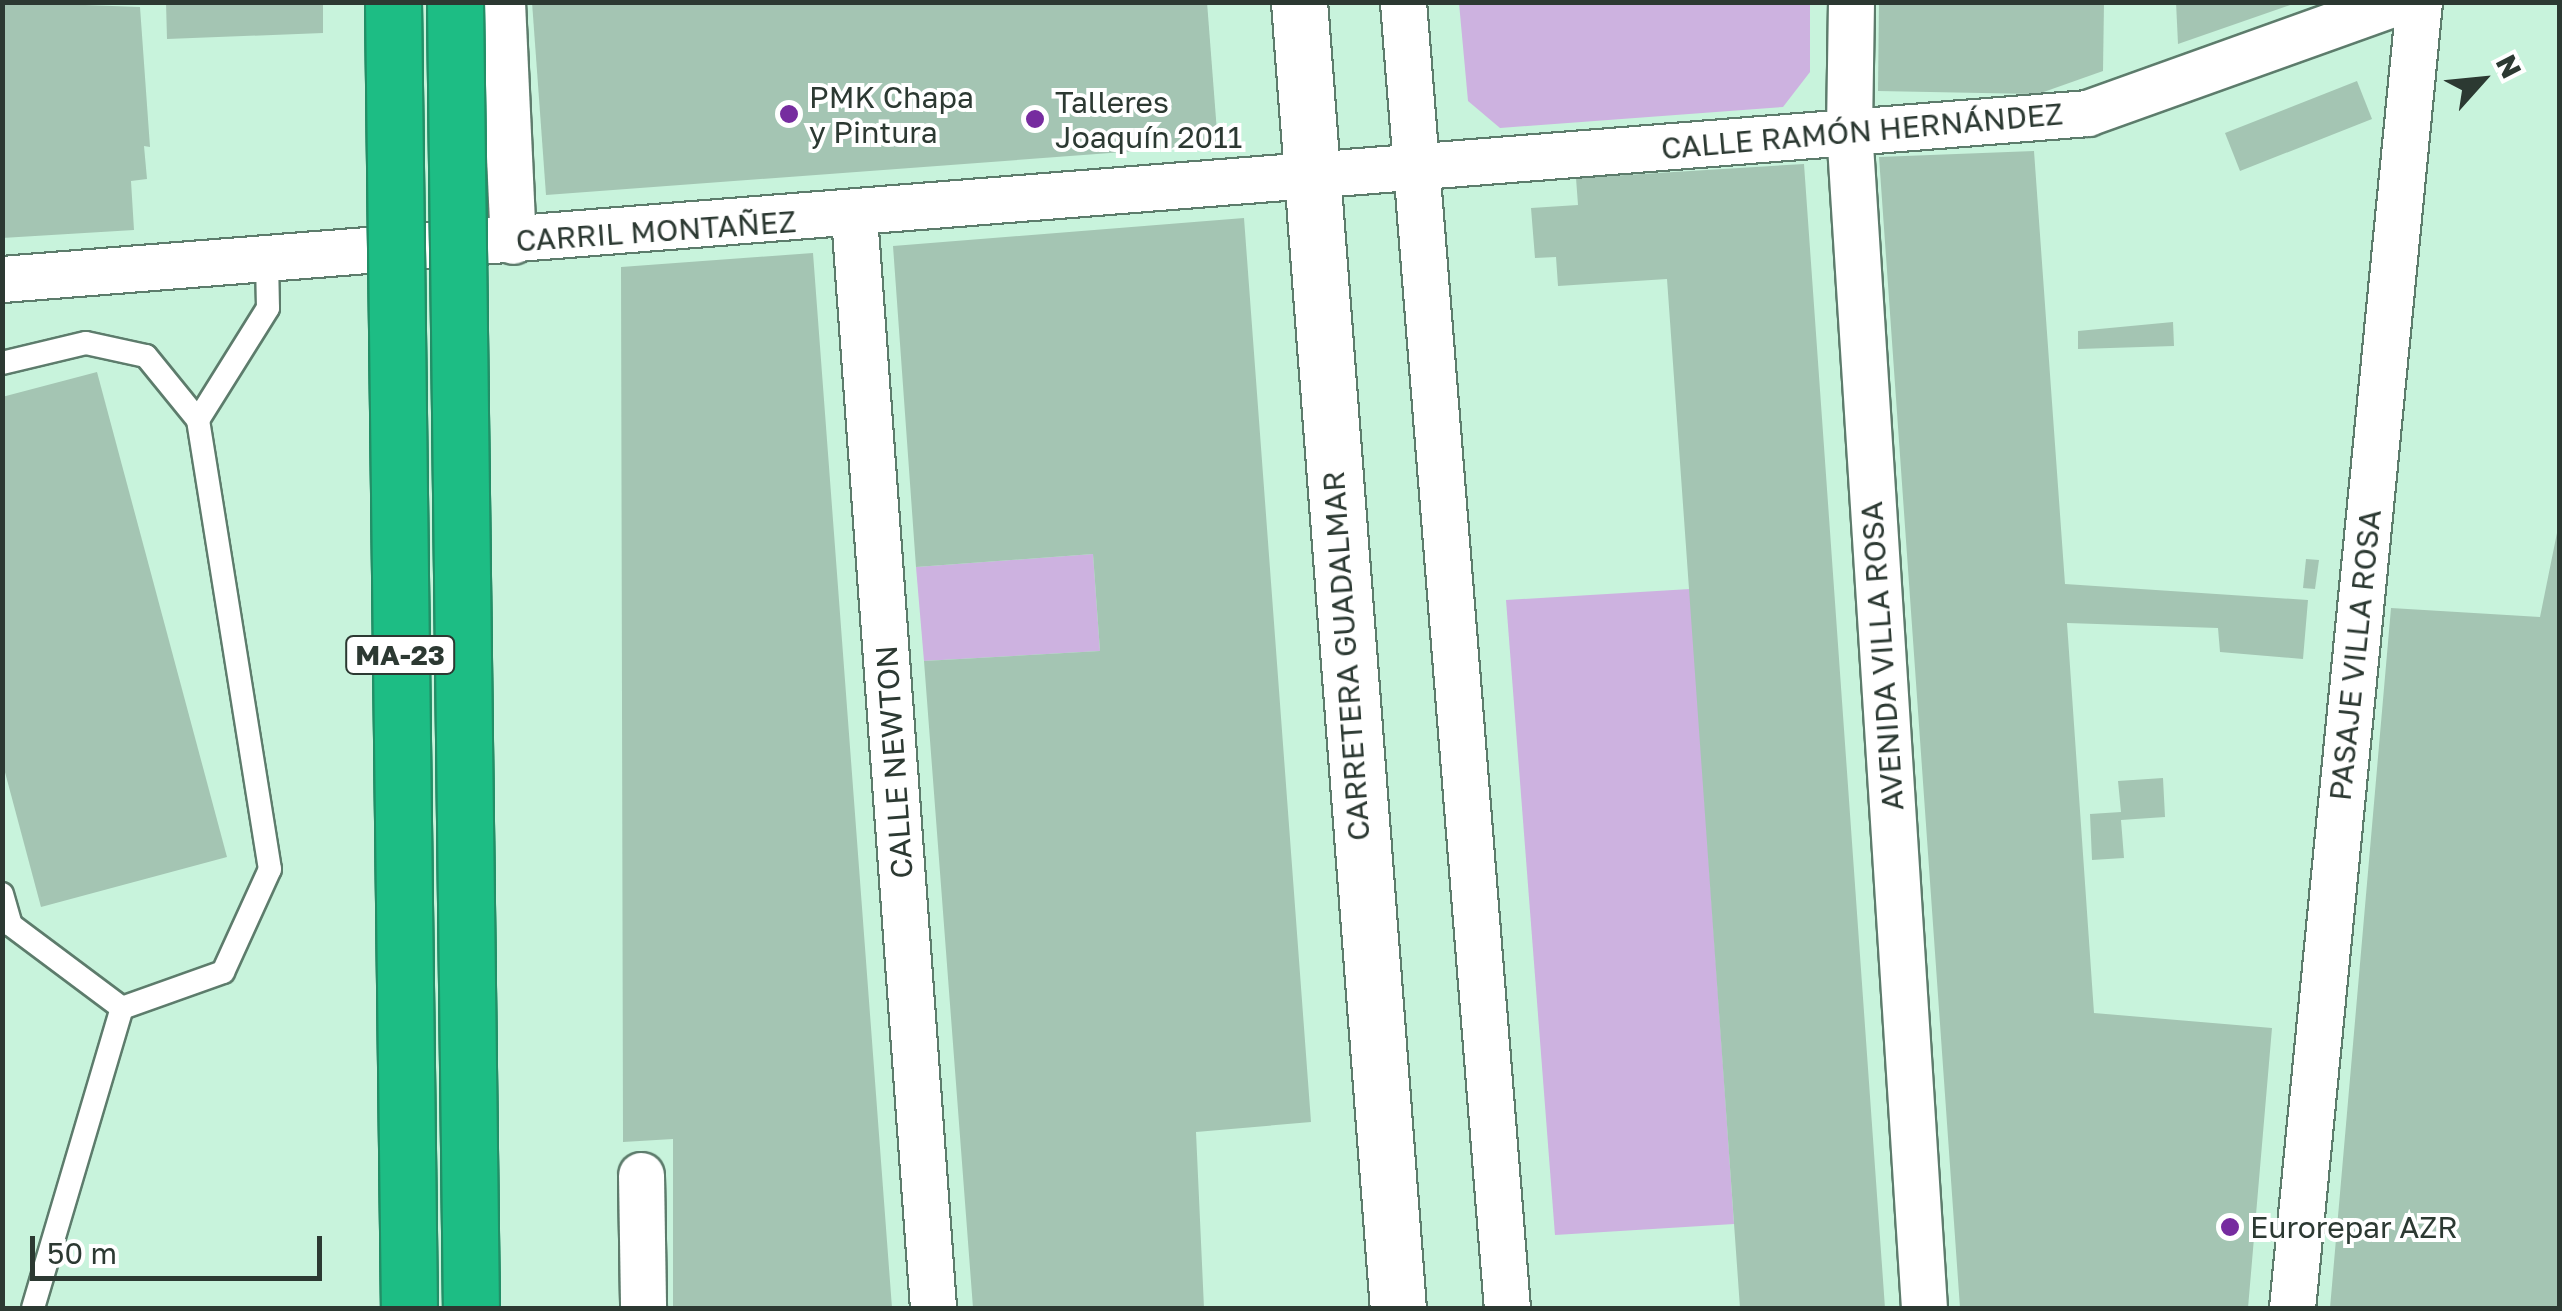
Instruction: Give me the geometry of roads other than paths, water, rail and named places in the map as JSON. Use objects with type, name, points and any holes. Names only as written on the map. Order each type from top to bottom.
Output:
[{"type":"highway","name":"MA-23","points":[[393,2],[409,1308]]},
{"type":"highway","name":"MA-23","points":[[456,2],[472,1308]]},
{"type":"street","points":[[502,2],[513,241]]},
{"type":"street","name":"CARRETERA GUADALMAR","points":[[1299,2],[1309,179],[1398,1308]]},
{"type":"street","points":[[1404,2],[1422,170],[1506,1308]]},
{"type":"street","name":"AVENIDA VILLA ROSA","points":[[1852,2],[1849,129],[1924,1308]]},
{"type":"street","name":"CALLE RAMÓN HERNÁNDEZ","points":[[1309,179],[1849,129],[2088,113],[2397,2]]},
{"type":"street","name":"PASAJE VILLA ROSA","points":[[2292,1308],[2420,2]]},
{"type":"street","name":"CARRIL MONTAÑEZ","points":[[2,279],[1309,179]]},
{"type":"street","name":"CALLE NEWTON","points":[[854,216],[933,1308]]},
{"type":"street","points":[[640,1174],[643,1308]]},
{"type":"lane","points":[[198,420],[268,308],[267,259]]},
{"type":"lane","points":[[2,363],[86,343],[146,356],[198,420],[270,869],[223,972],[122,1008]]},
{"type":"lane","points":[[2,894],[11,925],[122,1008]]},
{"type":"lane","points":[[34,1308],[122,1008]]},
{"type":"place","name":"PMK Chapa y Pintura","points":[[789,114]]},
{"type":"place","name":"Talleres Joaquín 2011","points":[[1035,119]]},
{"type":"place","name":"Eurorepar AZR","points":[[2230,1227]]}]
